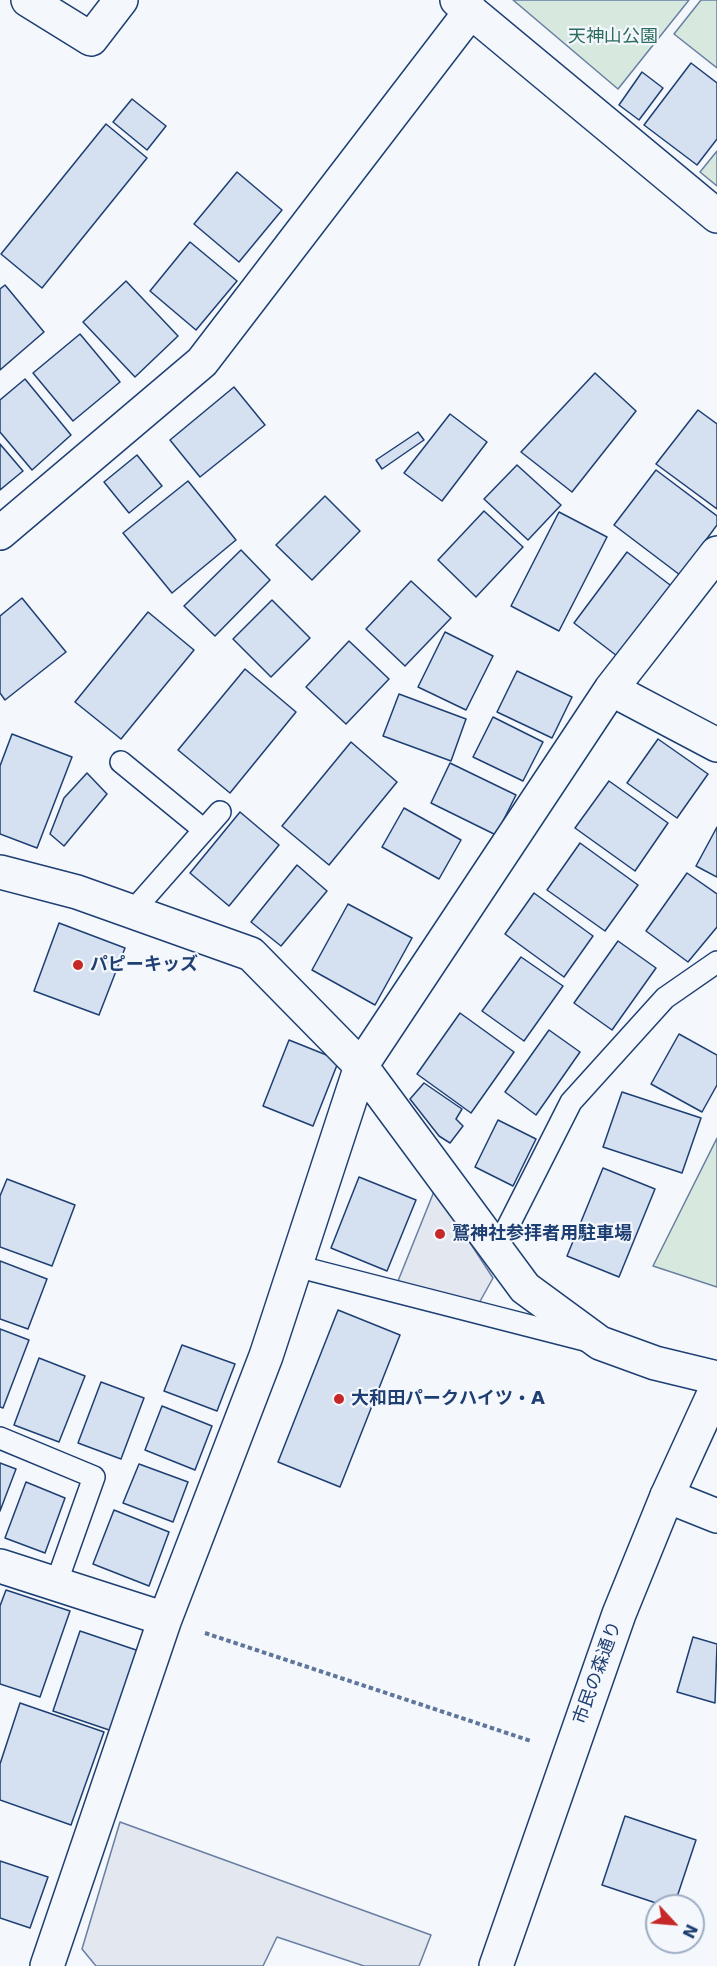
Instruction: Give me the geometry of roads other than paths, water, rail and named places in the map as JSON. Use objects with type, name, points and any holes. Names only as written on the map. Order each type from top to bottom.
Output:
[{"type":"street","points":[[28,0],[91,39],[121,0]]},
{"type":"street","points":[[0,533],[202,362],[470,4],[717,216]]},
{"type":"street","points":[[47,1966],[165,1619],[266,1356],[361,1066],[611,689],[717,553]]},
{"type":"street","points":[[611,689],[717,745]]},
{"type":"street","points":[[0,872],[77,892],[251,954],[361,1066],[525,1288],[600,1343],[655,1363],[717,1378]]},
{"type":"street","name":"市民の森通り","points":[[496,1966],[619,1614],[667,1496],[717,1387]]},
{"type":"street","points":[[667,1496],[717,1516]]},
{"type":"street","points":[[0,1566],[165,1619]]},
{"type":"lane","points":[[121,762],[204,830]]},
{"type":"lane","points":[[132,912],[220,812]]},
{"type":"lane","points":[[496,1250],[571,1102],[664,998],[717,962]]},
{"type":"lane","points":[[296,1266],[600,1343]]},
{"type":"lane","points":[[0,1438],[94,1477],[56,1584]]},
{"type":"place","name":"パピーキッズ","points":[[78,965]]},
{"type":"place","name":"鷲神社参拝者用駐車場","points":[[440,1234]]},
{"type":"place","name":"大和田パークハイツ・A","points":[[339,1399]]},
{"type":"park label","name":"天神山公園","points":[[613,37]]}]
